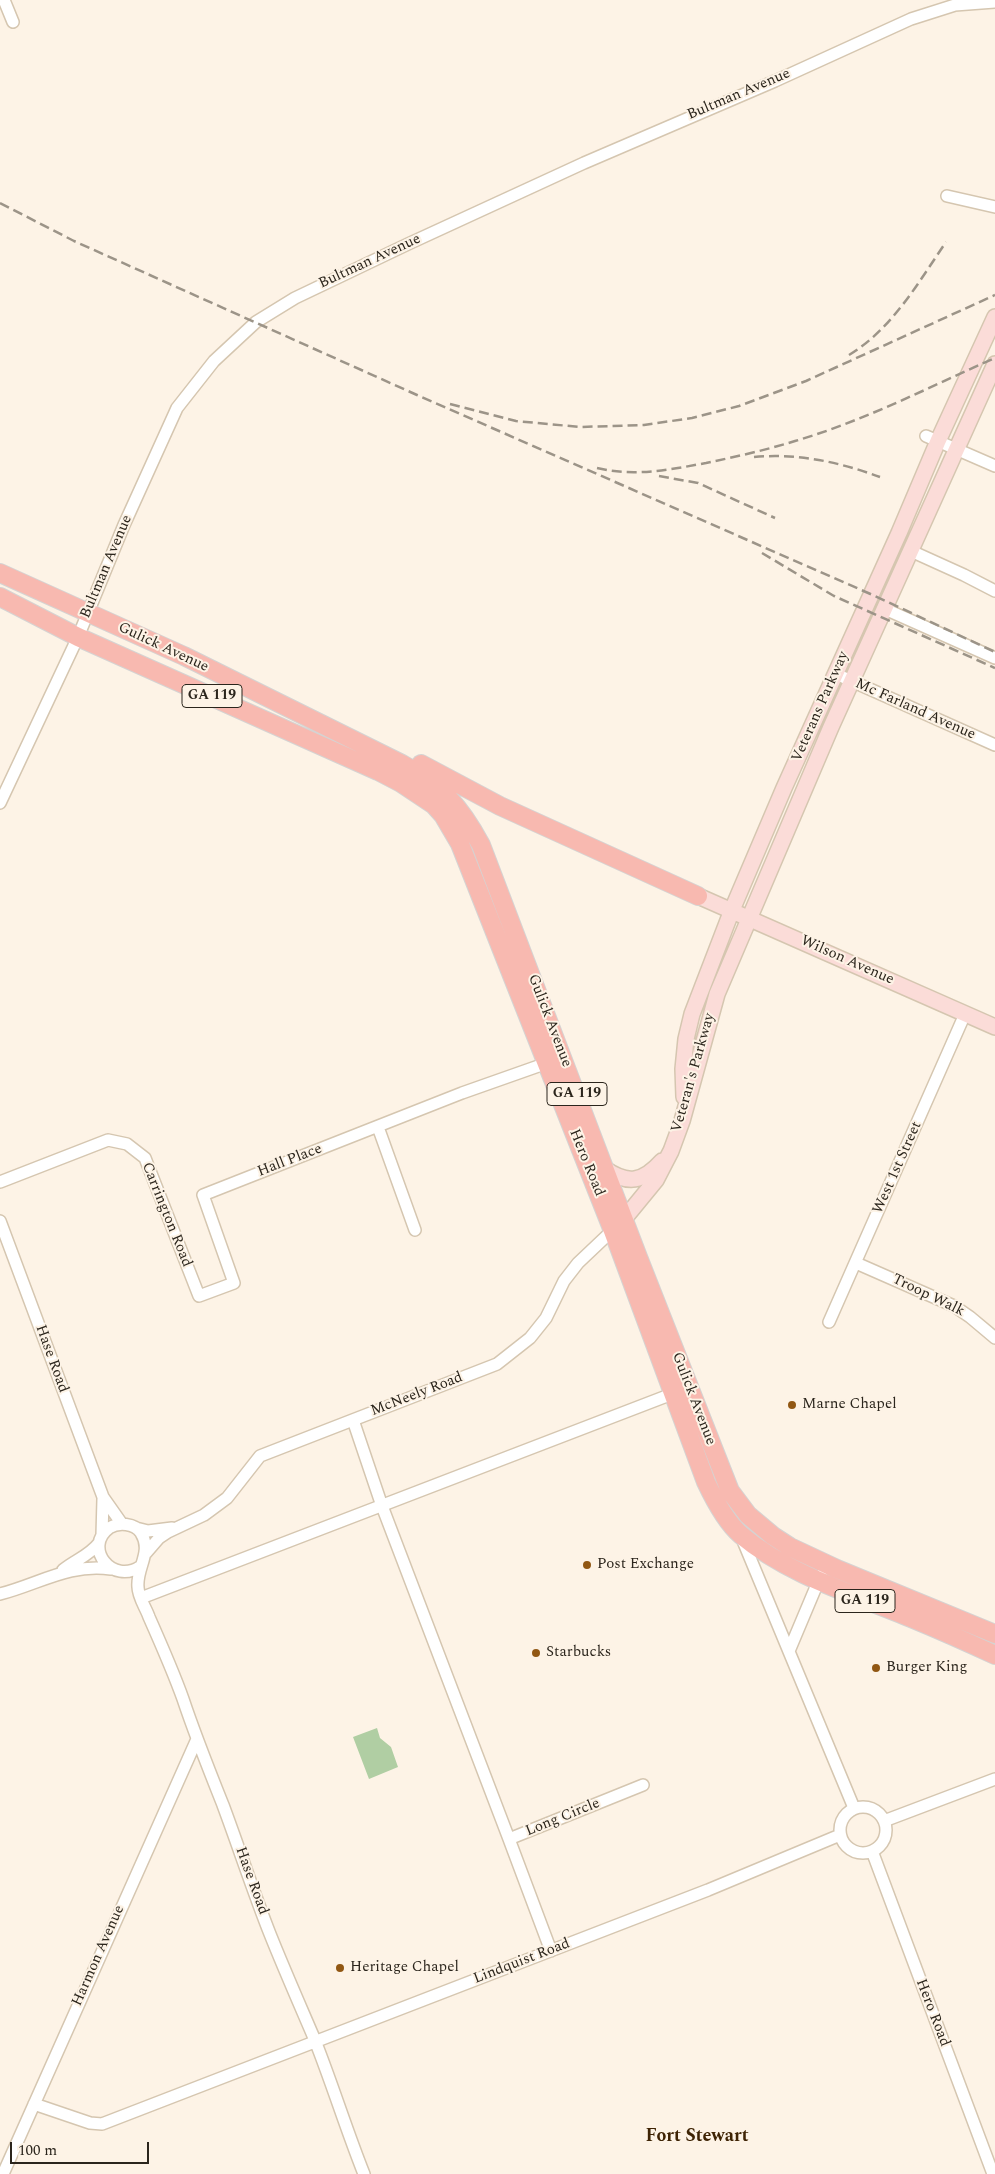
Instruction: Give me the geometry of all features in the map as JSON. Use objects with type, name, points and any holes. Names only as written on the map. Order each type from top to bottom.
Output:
[{"type":"main road","name":"Veterans Parkway","points":[[685,1108],[683,1069],[686,1039],[692,1014],[732,910],[784,788],[836,674],[932,438],[995,317]]},
{"type":"main road","name":"Veterans Parkway","points":[[749,918],[852,682],[995,364]]},
{"type":"main road","name":"Gulick Avenue","points":[[0,573],[184,656],[328,727],[424,776],[447,794],[467,819],[484,853],[605,1169],[618,1225],[730,1491],[748,1515],[773,1536],[825,1564],[995,1634]]},
{"type":"main road","name":"GA 119","points":[[0,597],[78,637]]},
{"type":"main road","name":"Hero Road","points":[[78,637],[378,771],[424,798],[443,815],[460,844],[547,1064],[618,1225],[672,1394],[712,1495],[740,1535]]},
{"type":"main road","points":[[328,727],[356,735],[424,766],[500,806],[698,896]]},
{"type":"main road","name":"Wilson Avenue","points":[[698,896],[995,1027]]},
{"type":"main road","name":"Veteran's Parkway","points":[[618,1225],[656,1180],[671,1151],[717,994],[749,918]]},
{"type":"main road","points":[[605,1169],[624,1180],[638,1179],[656,1168],[671,1151]]},
{"type":"main road","name":"GA 119","points":[[740,1535],[787,1565],[818,1581],[995,1654]]},
{"type":"street","points":[[4,0],[13,22]]},
{"type":"street","name":"Bultman Avenue","points":[[0,803],[78,637],[177,408],[214,361],[235,340],[262,318],[319,286],[584,163],[775,81],[911,19],[955,5],[995,2]]},
{"type":"street","points":[[946,196],[995,207]]},
{"type":"street","points":[[932,438],[995,466]]},
{"type":"street","points":[[911,551],[964,575],[995,592]]},
{"type":"street","points":[[885,609],[995,658]]},
{"type":"street","name":"Mc Farland Avenue","points":[[836,674],[995,746]]},
{"type":"street","name":"West 1st Street","points":[[829,1322],[965,1014]]},
{"type":"street","name":"Hall Place","points":[[203,1195],[462,1093],[547,1064]]},
{"type":"street","points":[[378,1127],[415,1230]]},
{"type":"street","name":"Carrington Road","points":[[0,1182],[108,1140],[127,1144],[145,1158],[199,1296],[234,1283],[203,1195]]},
{"type":"street","name":"Hase Road","points":[[0,1221],[103,1497]]},
{"type":"street","name":"McNeely Road","points":[[176,1528],[204,1515],[227,1498],[260,1456],[484,1370],[515,1352],[546,1318],[564,1281],[578,1263],[618,1225]]},
{"type":"street","name":"Troop Walk","points":[[856,1263],[954,1306],[995,1338]]},
{"type":"street","points":[[139,1594],[382,1506],[672,1394]]},
{"type":"street","points":[[353,1420],[382,1506],[509,1839]]},
{"type":"street","points":[[103,1497],[122,1524]]},
{"type":"street","points":[[103,1497],[100,1556],[139,1594]]},
{"type":"street","points":[[62,1572],[71,1564],[85,1557],[114,1525],[122,1524],[148,1531],[176,1528]]},
{"type":"street","points":[[136,1528],[144,1540],[146,1554]]},
{"type":"street","points":[[139,1594],[141,1566],[146,1554],[160,1538],[176,1528]]},
{"type":"street","points":[[740,1535],[854,1808]]},
{"type":"street","points":[[789,1651],[825,1564]]},
{"type":"street","points":[[0,1594],[62,1572],[91,1567],[126,1573],[141,1566]]},
{"type":"street","name":"Hase Road","points":[[139,1594],[177,1682],[269,1932],[315,2041],[364,2174]]},
{"type":"street","name":"Harmon Avenue","points":[[3,2174],[197,1739]]},
{"type":"street","points":[[884,1821],[995,1779]]},
{"type":"street","name":"Long Circle","points":[[551,1950],[509,1839],[643,1785]]},
{"type":"street","points":[[867,1806],[878,1811],[884,1821],[886,1830],[884,1839],[872,1851],[862,1853],[852,1850],[844,1844],[840,1835],[842,1818],[854,1808],[867,1806]]},
{"type":"street","name":"Lindquist Road","points":[[34,2104],[90,2123],[102,2124],[708,1890],[840,1835]]},
{"type":"street","name":"Hero Road","points":[[872,1851],[993,2174]]},
{"type":"green space","points":[[377,1728],[380,1738],[391,1747],[398,1767],[369,1779],[353,1737]]},
{"type":"railway","points":[[0,203],[74,241],[417,395],[875,596],[995,652]]},
{"type":"railway","points":[[849,355],[891,319],[946,242]]},
{"type":"railway","points":[[450,404],[516,421],[580,427],[644,425],[692,418],[739,406],[806,381],[995,295]]},
{"type":"railway","points":[[597,468],[624,472],[665,470],[739,456],[773,447],[821,433],[871,414],[995,358]]},
{"type":"railway","points":[[754,457],[786,456],[818,460],[880,477]]},
{"type":"railway","points":[[659,476],[698,483],[775,518]]},
{"type":"railway","points":[[762,553],[834,596],[995,668]]},
{"type":"place","name":"Marne Chapel","points":[[792,1405]]},
{"type":"place","name":"Post Exchange","points":[[587,1565]]},
{"type":"place","name":"Starbucks","points":[[536,1653]]},
{"type":"place","name":"Burger King","points":[[876,1668]]},
{"type":"place","name":"Heritage Chapel","points":[[340,1968]]},
{"type":"district","name":"Fort Stewart","points":[[697,2137]]}]
